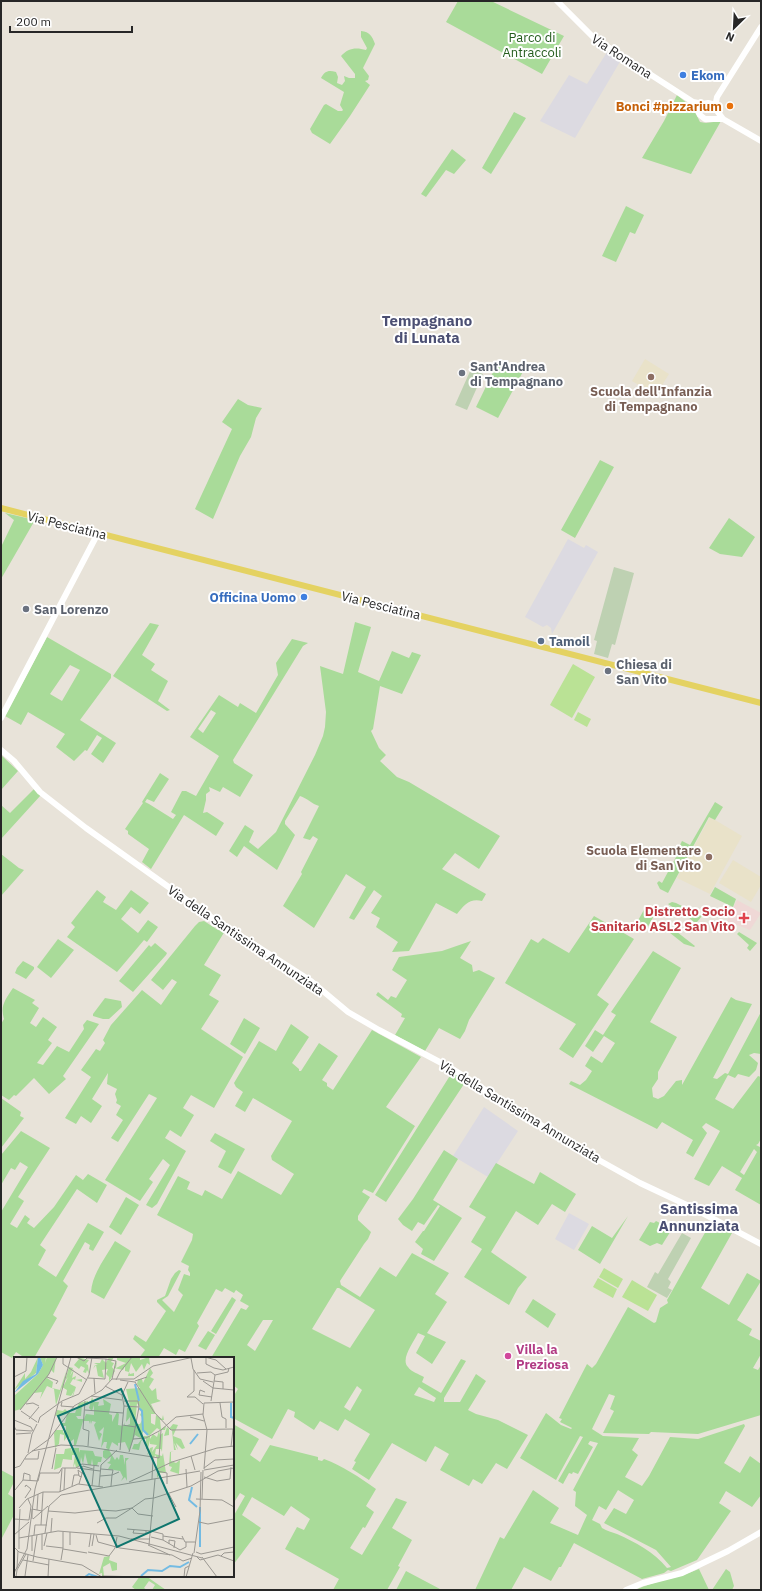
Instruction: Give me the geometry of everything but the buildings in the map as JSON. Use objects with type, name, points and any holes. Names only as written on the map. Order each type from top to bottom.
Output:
[{"type":"main road","name":"Via Pesciatina","points":[[1,508],[761,703]]},
{"type":"street","name":"Via Romana","points":[[557,1],[594,38],[694,102]]},
{"type":"street","points":[[699,112],[706,104],[717,97],[761,27]]},
{"type":"street","points":[[712,118],[716,115],[717,97]]},
{"type":"street","points":[[694,102],[706,104],[716,108],[723,118],[761,141]]},
{"type":"street","points":[[694,102],[700,115],[705,119],[723,118]]},
{"type":"street","points":[[1,718],[98,533]]},
{"type":"street","name":"Via della Santissima Annunziata","points":[[1,750],[14,761],[40,792],[86,828],[204,913],[311,981],[348,1012],[384,1033],[451,1068],[597,1159],[640,1183],[691,1207],[761,1244]]},
{"type":"street","points":[[626,1590],[644,1583],[672,1576],[692,1568],[728,1551],[761,1532]]},
{"type":"shaded area","points":[[607,52],[621,60],[575,138],[540,121],[569,75],[587,84]]},
{"type":"shaded area","name":"Scuola dell'Infanzia di Tempagnano","points":[[645,359],[669,374],[656,395],[632,381]]},
{"type":"shaded area","points":[[568,539],[584,548],[586,545],[598,552],[552,634],[551,628],[547,625],[543,627],[525,617]]},
{"type":"shaded area","name":"Scuola Elementare di San Vito","points":[[710,817],[742,836],[710,894],[677,878]]},
{"type":"shaded area","points":[[733,860],[761,877],[761,885],[751,902],[719,883]]},
{"type":"shaded area","name":"Distretto Socio Sanitario ASL2 San Vito","points":[[737,900],[761,913],[750,930],[727,921]]},
{"type":"shaded area","points":[[484,1107],[518,1131],[488,1177],[453,1156]]},
{"type":"shaded area","points":[[569,1213],[589,1224],[574,1250],[555,1239]]},
{"type":"green space","name":"Parco di Antraccoli","points":[[458,1],[491,1],[564,36],[542,74],[446,22]]},
{"type":"green space","points":[[361,31],[367,32],[375,44],[363,68],[369,76],[368,80],[365,81],[370,85],[330,144],[312,133],[310,129],[324,105],[326,104],[338,111],[343,110],[340,105],[344,92],[321,78],[327,72],[336,72],[338,77],[337,83],[342,85],[345,81],[344,76],[355,78],[355,74],[341,56],[346,51],[352,49],[366,50],[367,48],[361,37]]},
{"type":"green space","points":[[677,95],[693,108],[700,122],[706,123],[721,121],[691,174],[642,158],[664,121]]},
{"type":"green space","points":[[514,112],[526,118],[491,174],[482,168]]},
{"type":"green space","points":[[452,149],[466,160],[454,174],[446,170],[426,197],[421,194]]},
{"type":"green space","points":[[626,206],[644,215],[635,234],[630,232],[616,262],[602,256]]},
{"type":"green space","points":[[498,362],[526,366],[498,418],[476,407]]},
{"type":"green space","points":[[471,369],[483,374],[467,410],[455,405]]},
{"type":"green space","points":[[238,399],[248,405],[262,408],[256,418],[251,437],[240,456],[213,519],[195,509],[232,429],[222,422]]},
{"type":"green space","points":[[600,460],[614,467],[575,538],[561,530]]},
{"type":"green space","points":[[5,513],[35,520],[1,579],[1,547],[14,520]]},
{"type":"green space","points":[[729,518],[755,537],[742,557],[720,554],[709,548]]},
{"type":"green space","points":[[614,567],[634,573],[615,645],[612,644],[608,658],[594,654],[597,641],[594,640]]},
{"type":"green space","points":[[355,622],[371,627],[358,672],[379,681],[392,651],[409,658],[412,652],[421,655],[402,694],[380,686],[373,729],[371,731],[379,748],[386,755],[380,761],[397,777],[409,782],[500,836],[479,869],[455,853],[442,869],[486,894],[482,901],[471,901],[457,914],[436,903],[409,951],[392,952],[398,942],[376,927],[380,918],[371,913],[382,896],[374,890],[354,920],[349,918],[366,887],[346,874],[314,928],[283,906],[302,874],[301,872],[318,839],[313,836],[310,840],[303,838],[319,806],[305,798],[300,796],[285,821],[285,824],[295,835],[277,870],[244,846],[237,857],[229,851],[245,825],[254,831],[249,842],[258,849],[276,832],[323,736],[326,712],[320,666],[343,674]]},
{"type":"green space","points":[[150,623],[159,625],[142,655],[155,664],[151,670],[168,681],[158,701],[170,710],[167,711],[113,676]]},
{"type":"green space","points":[[47,637],[111,674],[111,678],[80,720],[116,743],[103,763],[91,754],[102,738],[97,735],[87,751],[85,750],[74,761],[56,747],[65,734],[28,712],[21,725],[5,716]],"holes":[[[70,665],[80,670],[62,701],[50,694]]]},
{"type":"green space","points":[[292,639],[308,643],[303,646],[233,760],[234,763],[253,775],[240,797],[223,787],[220,792],[209,787],[210,791],[206,794],[203,813],[207,812],[224,823],[216,836],[184,815],[151,869],[142,862],[149,849],[128,834],[128,831],[125,829],[143,803],[142,802],[160,773],[169,779],[154,802],[147,799],[145,802],[173,819],[176,815],[171,812],[182,791],[186,791],[196,796],[219,756],[190,737],[219,695],[238,707],[240,703],[256,713],[278,675],[276,663]],"holes":[[[211,710],[216,713],[203,733],[198,729]]]},
{"type":"green space","points":[[573,664],[595,677],[572,718],[550,705]]},
{"type":"green space","points":[[578,712],[591,719],[587,727],[574,720]]},
{"type":"green space","points":[[1,755],[18,771],[1,790]]},
{"type":"green space","points":[[34,789],[41,795],[1,839],[1,805],[10,813]]},
{"type":"green space","points":[[715,802],[723,807],[715,820],[709,817],[668,893],[660,889],[657,883],[659,881],[662,883],[682,846],[680,845],[682,841],[690,845]]},
{"type":"green space","points":[[1,854],[19,868],[24,870],[1,896]]},
{"type":"green space","points":[[715,887],[736,899],[733,907],[710,896]]},
{"type":"green space","points":[[97,890],[106,897],[103,902],[116,910],[131,890],[149,903],[140,914],[131,907],[121,919],[138,933],[148,920],[158,927],[147,942],[144,940],[117,972],[67,937],[75,927],[71,923]]},
{"type":"green space","points":[[672,902],[702,916],[697,922],[694,922],[677,908],[674,908],[668,904]]},
{"type":"green space","points":[[645,908],[655,914],[646,930],[636,924]]},
{"type":"green space","points":[[594,916],[634,939],[597,995],[609,1004],[573,1058],[559,1049],[576,1024],[505,983],[531,939],[538,943],[543,938],[569,953]]},
{"type":"green space","points":[[204,921],[218,930],[225,931],[204,965],[221,975],[209,995],[219,1001],[201,1029],[243,1057],[214,1108],[191,1095],[183,1108],[194,1115],[181,1137],[170,1130],[165,1138],[186,1151],[157,1204],[152,1208],[146,1205],[170,1165],[163,1159],[149,1179],[153,1182],[140,1201],[105,1180],[157,1098],[149,1094],[118,1142],[111,1138],[123,1120],[116,1115],[121,1106],[116,1103],[117,1100],[115,1094],[117,1089],[107,1084],[108,1073],[92,1099],[102,1106],[91,1123],[81,1116],[76,1124],[65,1118],[91,1077],[81,1070],[96,1049],[100,1051],[105,1043],[103,1040],[111,1025],[142,990],[161,1005],[177,982],[172,979],[163,990],[151,980],[195,926],[199,922]]},
{"type":"green space","points":[[668,925],[695,946],[684,944],[665,929]]},
{"type":"green space","points":[[739,932],[757,943],[750,951],[747,948],[749,945],[737,934]]},
{"type":"green space","points":[[58,939],[74,950],[51,978],[37,967]]},
{"type":"green space","points":[[471,941],[460,958],[472,965],[473,972],[479,970],[495,978],[469,1020],[460,1039],[439,1028],[425,1051],[395,1035],[405,1018],[401,1017],[402,1014],[376,995],[378,992],[388,1000],[391,996],[396,998],[407,980],[392,970],[399,957],[442,951]]},
{"type":"green space","points":[[155,943],[167,953],[133,992],[119,981],[149,945],[151,947]]},
{"type":"green space","points":[[653,951],[681,968],[650,1022],[677,1037],[658,1072],[658,1079],[652,1088],[653,1097],[658,1099],[664,1096],[676,1081],[682,1080],[682,1085],[731,997],[736,1000],[752,1004],[713,1078],[717,1079],[725,1073],[728,1074],[761,1012],[761,1054],[754,1053],[749,1055],[758,1063],[756,1070],[749,1077],[738,1074],[735,1078],[728,1075],[715,1099],[733,1109],[758,1076],[761,1077],[761,1139],[756,1145],[761,1146],[761,1205],[735,1190],[742,1178],[722,1166],[709,1186],[694,1179],[720,1131],[706,1123],[702,1127],[707,1133],[693,1157],[686,1153],[693,1140],[662,1122],[657,1129],[569,1084],[571,1081],[580,1085],[586,1080],[592,1071],[585,1066],[591,1056],[602,1063],[615,1043],[604,1036],[593,1052],[585,1046],[595,1030],[603,1035],[616,1015],[611,1012]],"holes":[[[754,1149],[757,1152],[744,1175],[740,1172]]]},
{"type":"green space","points":[[23,961],[34,967],[26,979],[15,973]]},
{"type":"green space","points":[[13,988],[35,1000],[32,1003],[39,1008],[30,1023],[36,1027],[43,1017],[57,1027],[48,1040],[52,1043],[37,1063],[43,1065],[57,1046],[69,1052],[84,1029],[83,1025],[87,1020],[99,1024],[63,1076],[66,1079],[49,1094],[34,1078],[16,1096],[14,1095],[9,1100],[1,1095],[1,1024],[4,1019],[4,1003]]},
{"type":"green space","points":[[105,998],[121,1001],[122,1007],[109,1019],[93,1016],[93,1014]]},
{"type":"green space","points":[[244,1018],[260,1028],[245,1054],[230,1044]]},
{"type":"green space","points":[[291,1024],[309,1037],[292,1063],[299,1069],[299,1071],[301,1071],[319,1043],[338,1056],[322,1080],[333,1090],[372,1030],[421,1057],[386,1107],[415,1126],[373,1193],[364,1189],[362,1192],[370,1197],[358,1216],[358,1220],[371,1232],[368,1239],[340,1281],[341,1285],[360,1297],[380,1267],[396,1277],[412,1253],[449,1273],[435,1294],[447,1302],[427,1333],[446,1342],[432,1364],[416,1353],[425,1336],[418,1333],[408,1350],[406,1364],[411,1370],[424,1377],[422,1382],[441,1393],[461,1359],[466,1361],[444,1398],[444,1402],[460,1402],[476,1374],[486,1381],[468,1410],[476,1414],[498,1420],[528,1435],[507,1469],[496,1463],[482,1484],[473,1479],[469,1486],[440,1470],[449,1454],[435,1446],[426,1462],[392,1443],[369,1480],[352,1469],[356,1462],[354,1461],[370,1434],[345,1419],[338,1431],[320,1421],[314,1430],[294,1417],[295,1412],[288,1409],[272,1439],[234,1419],[234,1395],[238,1389],[234,1386],[234,1357],[212,1357],[241,1308],[246,1310],[249,1306],[240,1301],[243,1295],[236,1290],[234,1293],[225,1288],[222,1292],[216,1289],[197,1323],[199,1326],[185,1352],[179,1349],[176,1355],[164,1348],[159,1357],[140,1357],[145,1350],[133,1339],[135,1335],[146,1342],[166,1311],[157,1302],[157,1300],[165,1296],[171,1279],[175,1273],[179,1270],[181,1271],[168,1296],[162,1300],[174,1312],[183,1295],[178,1290],[184,1274],[190,1276],[188,1270],[189,1266],[181,1262],[192,1240],[193,1234],[157,1215],[178,1176],[190,1182],[187,1189],[202,1196],[205,1190],[222,1199],[238,1171],[281,1195],[294,1174],[272,1160],[271,1156],[292,1121],[253,1098],[245,1112],[235,1106],[243,1092],[236,1087],[234,1083],[259,1041],[276,1051]],"holes":[[[337,1288],[375,1310],[350,1348],[312,1329]],[[263,1320],[273,1320],[255,1351],[247,1345]],[[357,1386],[362,1390],[350,1411],[344,1407]],[[419,1387],[436,1398],[434,1402],[414,1395]]]},
{"type":"green space","points":[[451,1074],[455,1074],[466,1081],[386,1202],[375,1195]]},
{"type":"green space","points":[[1,1098],[21,1112],[20,1116],[24,1118],[1,1148]]},
{"type":"green space","points":[[21,1131],[50,1148],[18,1197],[24,1201],[10,1224],[17,1228],[25,1215],[30,1219],[27,1223],[34,1228],[54,1207],[76,1175],[83,1180],[88,1174],[107,1185],[97,1203],[77,1189],[40,1245],[46,1250],[38,1265],[56,1277],[88,1223],[104,1232],[93,1251],[89,1249],[90,1245],[85,1242],[63,1281],[68,1286],[53,1315],[57,1318],[35,1357],[24,1357],[16,1352],[12,1358],[1,1352],[1,1212],[28,1167],[20,1162],[15,1170],[11,1168],[1,1185],[1,1155]]},
{"type":"green space","points":[[215,1133],[245,1149],[231,1174],[218,1167],[226,1151],[210,1141]]},
{"type":"green space","points":[[444,1150],[458,1159],[433,1200],[462,1218],[434,1261],[421,1254],[423,1249],[415,1242],[440,1206],[438,1205],[424,1225],[418,1222],[412,1231],[403,1225],[398,1219],[413,1199]]},
{"type":"green space","points":[[496,1163],[534,1184],[540,1172],[576,1194],[565,1212],[552,1204],[538,1225],[516,1211],[491,1252],[527,1277],[518,1288],[509,1305],[464,1277],[482,1249],[471,1242],[486,1217],[469,1207]]},
{"type":"green space","points":[[126,1197],[139,1205],[121,1235],[109,1227]]},
{"type":"green space","points":[[628,1216],[600,1264],[578,1250],[592,1226],[612,1238]]},
{"type":"green space","points":[[656,1221],[672,1229],[662,1245],[657,1243],[650,1246],[639,1240],[650,1222],[654,1223]]},
{"type":"green space","points":[[711,1222],[732,1233],[701,1288],[729,1305],[747,1273],[761,1281],[737,1320],[752,1329],[749,1335],[761,1341],[761,1354],[753,1368],[758,1370],[761,1365],[761,1415],[698,1434],[651,1432],[649,1434],[603,1433],[614,1411],[610,1409],[615,1396],[609,1394],[592,1429],[603,1436],[639,1438],[632,1450],[638,1455],[625,1477],[642,1486],[670,1437],[698,1439],[744,1424],[745,1426],[724,1463],[740,1473],[750,1456],[761,1464],[761,1495],[752,1507],[726,1491],[719,1503],[731,1511],[697,1560],[671,1571],[668,1570],[664,1573],[642,1579],[574,1543],[561,1567],[559,1567],[551,1581],[524,1567],[511,1590],[475,1590],[500,1537],[504,1539],[533,1490],[559,1508],[550,1523],[578,1535],[587,1515],[575,1506],[576,1492],[573,1490],[598,1443],[590,1441],[588,1444],[593,1447],[578,1474],[573,1472],[572,1474],[569,1473],[563,1484],[558,1481],[583,1437],[580,1436],[556,1480],[520,1458],[546,1413],[561,1425],[571,1429],[572,1428],[560,1422],[562,1419],[559,1418],[587,1364],[592,1368],[596,1364],[628,1307],[654,1323],[656,1322],[660,1308],[668,1303],[667,1300]],"holes":[[[618,1490],[634,1500],[626,1514],[614,1508],[604,1523],[656,1550],[671,1567],[667,1568],[662,1562],[644,1548],[624,1537],[602,1528],[600,1524],[592,1520],[599,1506],[606,1510]]]},
{"type":"green space","points":[[682,1233],[691,1238],[668,1279],[671,1282],[668,1288],[672,1290],[667,1298],[647,1287],[655,1272],[658,1274]]},
{"type":"green space","points":[[115,1241],[131,1251],[104,1299],[91,1292],[92,1285],[100,1266]]},
{"type":"green space","points":[[604,1268],[623,1279],[618,1288],[599,1277]]},
{"type":"green space","points":[[598,1278],[617,1289],[613,1298],[593,1287]]},
{"type":"green space","points":[[632,1280],[657,1295],[648,1311],[622,1297]]},
{"type":"green space","points":[[232,1297],[236,1300],[216,1334],[211,1331]]},
{"type":"green space","points":[[533,1299],[556,1314],[548,1328],[525,1312]]},
{"type":"green space","points":[[208,1331],[215,1335],[206,1350],[198,1346]]},
{"type":"green space","points":[[234,1425],[259,1439],[250,1455],[260,1462],[270,1445],[318,1457],[318,1460],[322,1461],[324,1459],[351,1472],[376,1489],[366,1506],[374,1512],[365,1528],[363,1527],[350,1548],[362,1555],[396,1498],[407,1502],[392,1528],[412,1540],[398,1566],[400,1567],[387,1590],[333,1590],[339,1579],[285,1549],[297,1527],[304,1530],[310,1519],[291,1506],[284,1516],[252,1497],[242,1515],[261,1528],[234,1564],[234,1515],[245,1496],[240,1493],[234,1502]]},
{"type":"green space","points":[[1,1470],[14,1477],[14,1482],[8,1494],[14,1498],[14,1515],[2,1538]]},
{"type":"green space","points":[[699,1569],[709,1590],[635,1590],[683,1575]]},
{"type":"green space","points":[[726,1569],[730,1572],[734,1586],[732,1590],[712,1590]]},
{"type":"green space","points":[[406,1571],[440,1589],[396,1590]]},
{"type":"green space","points":[[139,1577],[147,1577],[166,1590],[152,1590],[155,1585],[149,1581],[144,1588],[147,1590],[136,1590],[132,1587]]},
{"type":"place","name":"Ekom","points":[[683,75]]},
{"type":"place","name":"Bonci #pizzarium","points":[[730,106]]},
{"type":"place","name":"Sant'Andrea di Tempagnano","points":[[462,373]]},
{"type":"place","name":"Scuola dell'Infanzia di Tempagnano","points":[[651,377]]},
{"type":"place","name":"Officina Uomo","points":[[304,597]]},
{"type":"place","name":"San Lorenzo","points":[[26,609]]},
{"type":"place","name":"Tamoil","points":[[541,641]]},
{"type":"place","name":"Chiesa di San Vito","points":[[608,671]]},
{"type":"place","name":"Scuola Elementare di San Vito","points":[[709,857]]},
{"type":"place","name":"Distretto Socio Sanitario ASL2 San Vito","points":[[744,918]]},
{"type":"place","name":"Villa la Preziosa","points":[[508,1356]]},
{"type":"district","name":"Tempagnano di Lunata","points":[[427,330]]},
{"type":"district","name":"Santissima Annunziata","points":[[699,1218]]}]
